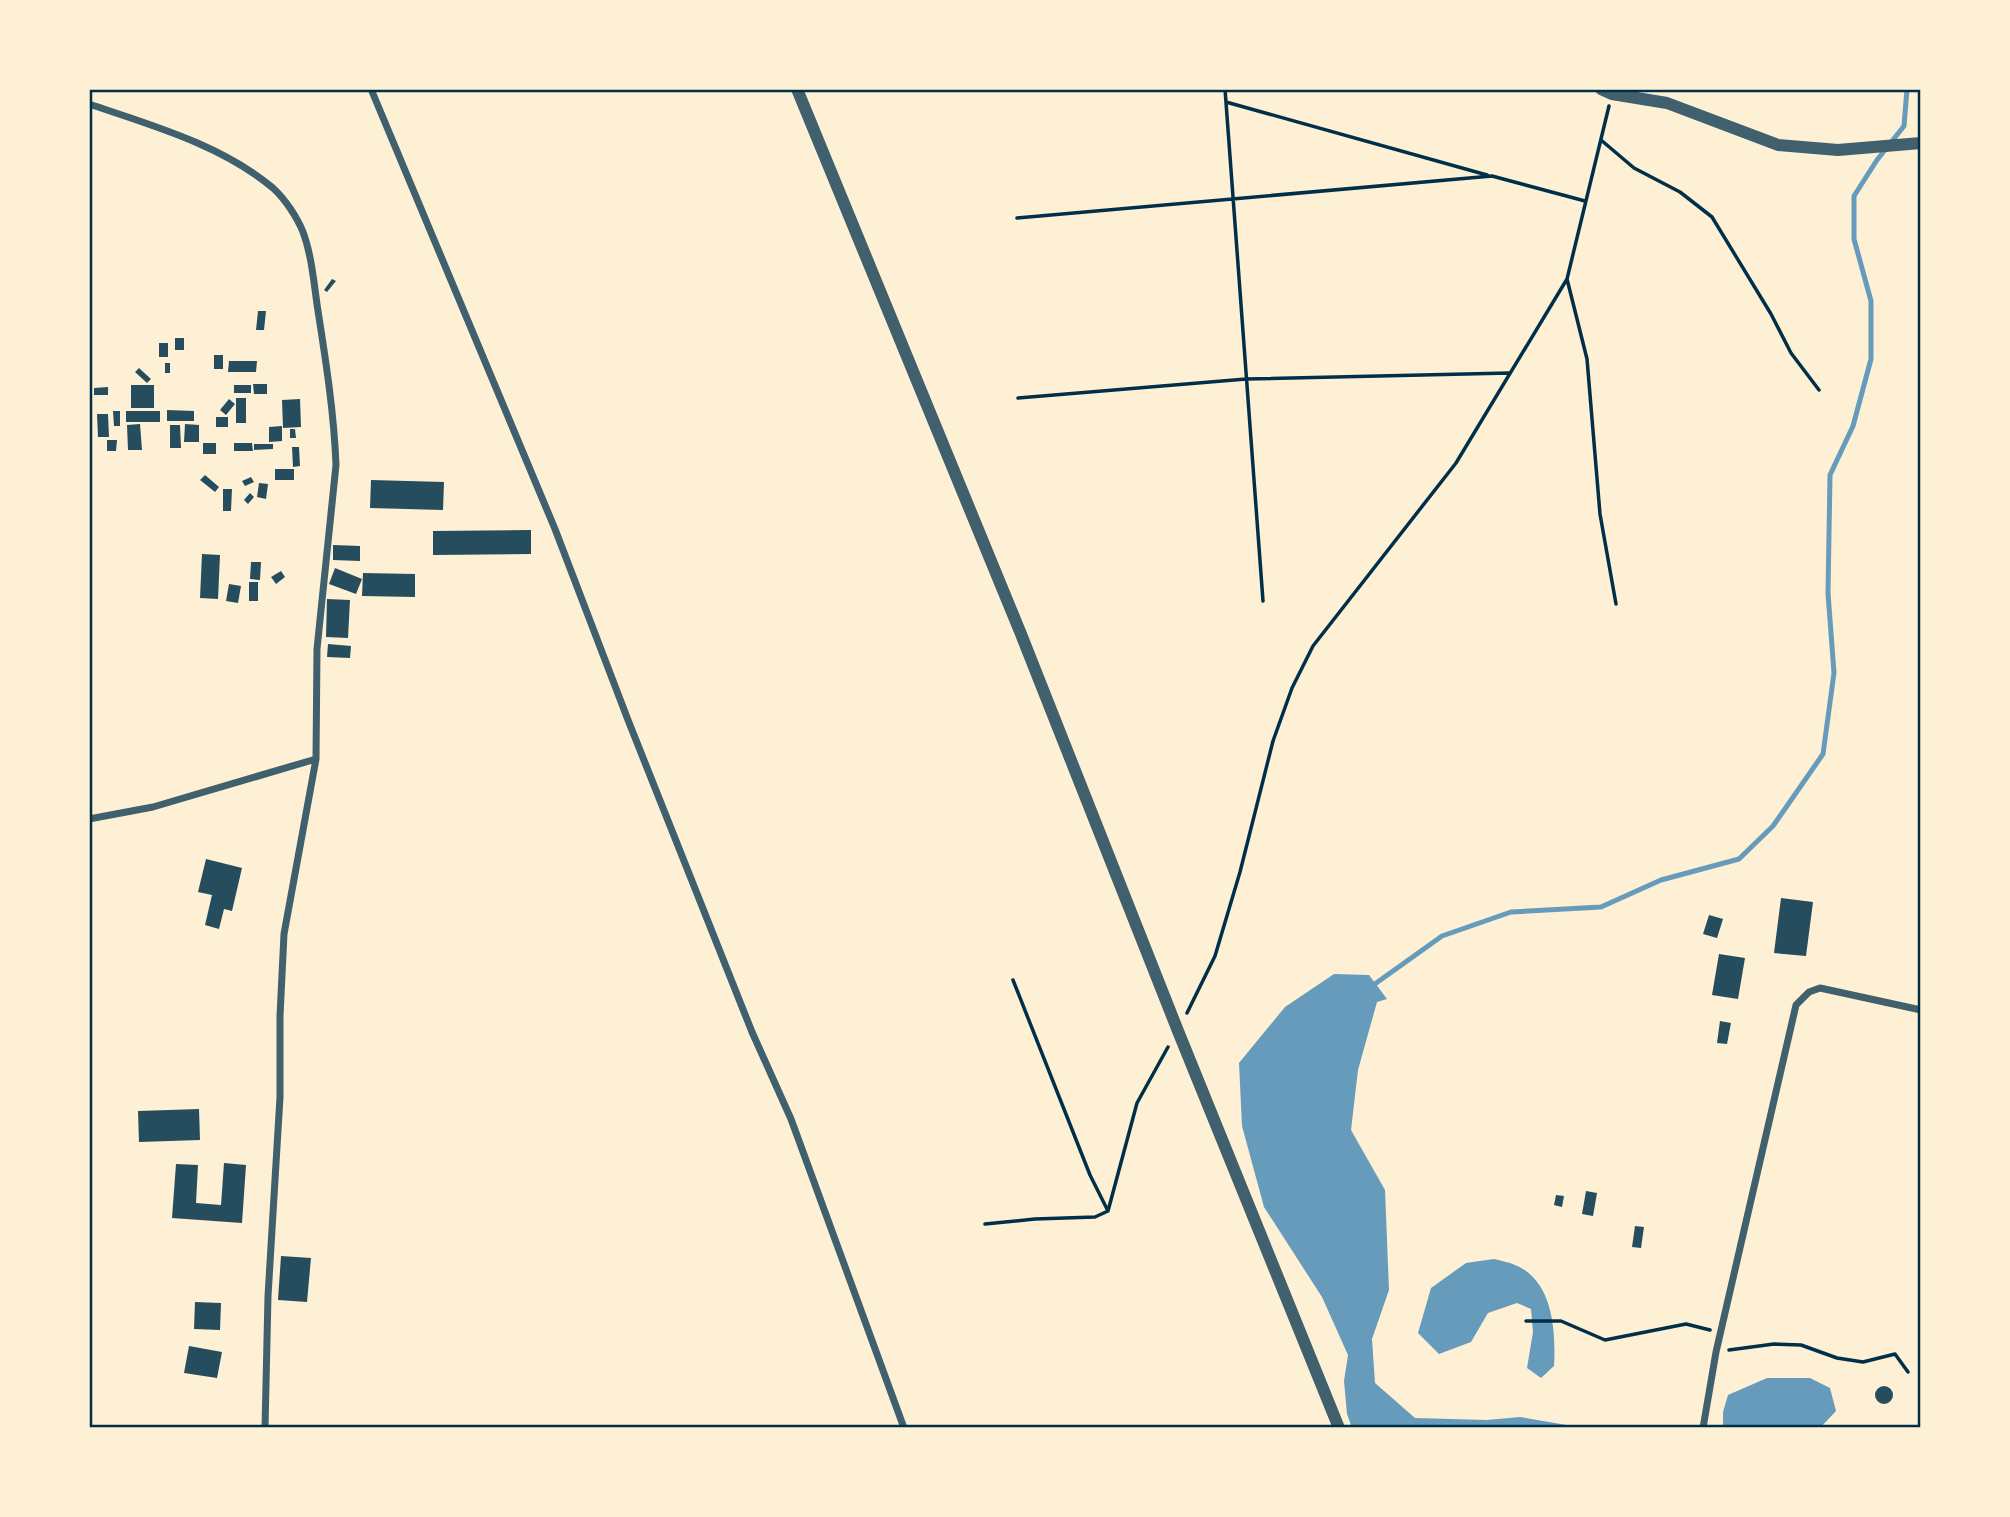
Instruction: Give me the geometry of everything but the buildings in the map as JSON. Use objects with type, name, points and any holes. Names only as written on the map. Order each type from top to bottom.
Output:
[{"type":"street","points":[[371,89],[555,529],[752,1032],[791,1119],[904,1428]]},
{"type":"street","points":[[797,89],[1021,634],[1339,1428]]},
{"type":"street","points":[[1606,92],[1667,103],[1778,145],[1838,149],[1921,142]]},
{"type":"street","points":[[89,104],[207,148],[242,165],[274,189],[288,205],[303,233],[313,274],[324,351],[335,434],[336,464],[317,649],[316,759],[284,934],[280,1097],[268,1296],[265,1428]]},
{"type":"street","points":[[89,819],[153,807],[316,759]]},
{"type":"street","points":[[1703,1428],[1716,1352],[1796,1005],[1810,992],[1820,988],[1921,1010]]},
{"type":"path","points":[[1225,89],[1264,601]]},
{"type":"path","points":[[1108,1211],[1137,1103],[1178,1031],[1215,956],[1240,872],[1273,741],[1292,688],[1313,646],[1456,463],[1567,279],[1601,139],[1606,92]]},
{"type":"path","points":[[1226,102],[1585,201]]},
{"type":"path","points":[[1601,139],[1634,168],[1681,192],[1712,217],[1772,314],[1791,353],[1819,390]]},
{"type":"path","points":[[1017,218],[1496,177]]},
{"type":"path","points":[[1567,279],[1587,359],[1600,514],[1616,604]]},
{"type":"path","points":[[1018,398],[1246,379],[1510,373]]},
{"type":"path","points":[[1013,980],[1090,1175],[1108,1211]]},
{"type":"path","points":[[985,1224],[1095,1217],[1108,1211]]},
{"type":"path","points":[[1526,1321],[1561,1321],[1605,1340],[1686,1324],[1721,1333]]},
{"type":"path","points":[[1716,1352],[1774,1344],[1801,1345],[1837,1358],[1863,1362],[1895,1354],[1908,1372]]},
{"type":"water","points":[[1334,974],[1369,975],[1387,999],[1377,1002],[1358,1070],[1351,1130],[1385,1190],[1389,1290],[1372,1339],[1375,1383],[1415,1418],[1487,1420],[1520,1417],[1584,1428],[1352,1428],[1347,1414],[1344,1381],[1348,1355],[1322,1297],[1264,1207],[1242,1126],[1239,1063],[1285,1007]]},
{"type":"water","points":[[1494,1259],[1513,1264],[1528,1272],[1545,1294],[1553,1323],[1554,1366],[1541,1378],[1527,1368],[1533,1332],[1531,1309],[1517,1303],[1488,1313],[1471,1342],[1439,1354],[1418,1333],[1431,1288],[1466,1263]]},
{"type":"water","points":[[1767,1378],[1810,1378],[1830,1388],[1836,1411],[1820,1428],[1723,1428],[1723,1412],[1728,1395]]},
{"type":"waterway","points":[[1372,986],[1442,936],[1511,912],[1601,907],[1661,880],[1739,859],[1773,826],[1823,754],[1834,673],[1828,593],[1830,475],[1853,426],[1871,359],[1871,301],[1854,239],[1854,196],[1877,160],[1904,126],[1907,89]]}]
